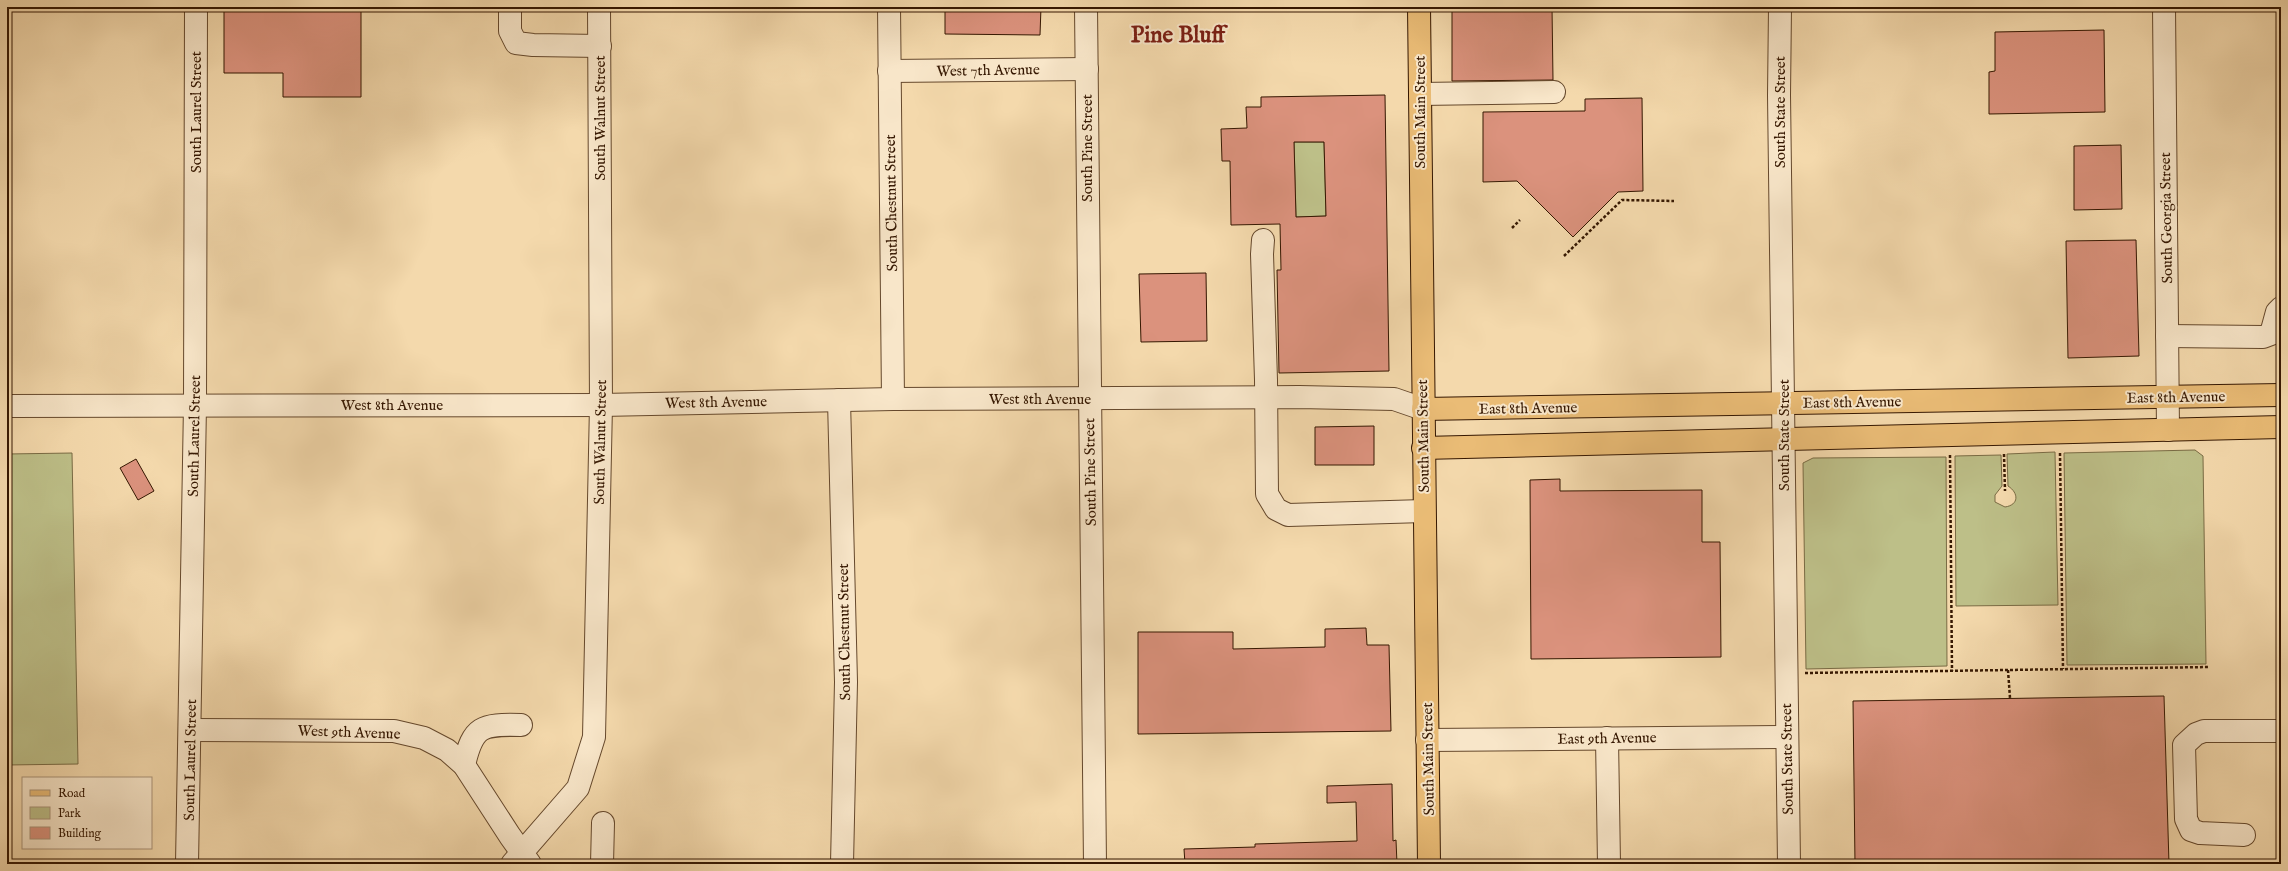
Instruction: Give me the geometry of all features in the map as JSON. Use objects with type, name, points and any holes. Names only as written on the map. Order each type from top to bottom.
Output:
[{"type":"main road","name":"South Main Street","points":[[1419,7],[1429,864]]},
{"type":"main road","name":"East 8th Avenue","points":[[1423,409],[2281,395]]},
{"type":"main road","points":[[1423,448],[2281,427]]},
{"type":"street","name":"South Laurel Street","points":[[187,864],[195,405],[196,7]]},
{"type":"street","points":[[510,7],[510,31],[516,43],[533,45],[600,46]]},
{"type":"street","name":"South Walnut Street","points":[[521,860],[578,788],[594,737],[601,405],[599,7]]},
{"type":"street","name":"South Chestnut Street","points":[[889,7],[893,399]]},
{"type":"street","name":"South Pine Street","points":[[1086,7],[1095,864]]},
{"type":"street","name":"South State Street","points":[[1780,7],[1779,95],[1789,864]]},
{"type":"street","name":"South Georgia Street","points":[[2164,7],[2168,430]]},
{"type":"street","name":"West 7th Avenue","points":[[889,71],[1087,69]]},
{"type":"street","points":[[1420,94],[1554,92]]},
{"type":"street","points":[[1263,240],[1262,254],[1267,494],[1276,509],[1288,515],[1424,511]]},
{"type":"street","points":[[2167,336],[2264,337],[2272,334],[2277,312],[2281,308]]},
{"type":"street","name":"West 8th Avenue","points":[[7,406],[601,405],[893,399],[1266,398],[1394,399],[1423,409]]},
{"type":"street","name":"South Chestnut Street","points":[[839,400],[846,682],[842,864]]},
{"type":"street","points":[[464,765],[469,742],[475,733],[487,727],[521,725]]},
{"type":"street","name":"West 9th Avenue","points":[[190,730],[394,731],[424,738],[447,750],[464,765],[521,860]]},
{"type":"street","points":[[2244,835],[2200,833],[2190,830],[2186,819],[2184,745],[2196,734],[2204,732],[2281,731]]},
{"type":"street","name":"East 9th Avenue","points":[[1428,740],[1787,737]]},
{"type":"street","points":[[1607,738],[1609,864]]},
{"type":"street","points":[[602,864],[603,823]]},
{"type":"path","points":[[1564,256],[1622,200],[1674,201]]},
{"type":"path","points":[[1512,228],[1520,220]]},
{"type":"path","points":[[2060,448],[2063,669]]},
{"type":"path","points":[[1950,450],[1952,671]]},
{"type":"path","points":[[2004,450],[2005,491]]},
{"type":"path","points":[[1801,673],[2209,667]]},
{"type":"path","points":[[2008,670],[2010,698]]},
{"type":"green space","points":[[1294,142],[1324,142],[1326,216],[1296,217]]},
{"type":"green space","points":[[2195,450],[2203,456],[2206,664],[2067,665],[2064,453]]},
{"type":"green space","points":[[2055,452],[2058,605],[1956,606],[1955,456],[2001,455],[2002,486],[1995,495],[1995,502],[2005,507],[2013,504],[2016,498],[2016,495],[2012,489],[2008,486],[2007,454]]},
{"type":"green space","points":[[72,453],[78,764],[7,765],[7,454]]},
{"type":"green space","points":[[1946,457],[1947,666],[1806,669],[1803,463],[1813,458]]},
{"type":"building","points":[[224,7],[361,7],[361,97],[283,97],[283,73],[224,73]]},
{"type":"building","points":[[945,7],[1041,7],[1040,35],[945,34]]},
{"type":"building","points":[[1452,7],[1552,7],[1553,80],[1452,81]]},
{"type":"building","points":[[2104,30],[2105,112],[1989,114],[1989,72],[1995,71],[1995,32]]},
{"type":"building","points":[[1385,95],[1389,371],[1279,373],[1277,270],[1281,270],[1280,224],[1231,225],[1230,161],[1222,161],[1221,129],[1247,128],[1246,107],[1261,107],[1261,97]],"holes":[[[1294,142],[1324,142],[1326,216],[1296,217]]]},
{"type":"building","points":[[1642,98],[1643,191],[1618,192],[1573,237],[1517,181],[1483,182],[1483,112],[1585,111],[1585,99]]},
{"type":"building","points":[[2121,145],[2122,209],[2074,210],[2074,146]]},
{"type":"building","points":[[2136,240],[2139,356],[2068,358],[2066,241]]},
{"type":"building","points":[[1206,273],[1207,341],[1141,342],[1139,274]]},
{"type":"building","points":[[1374,426],[1374,465],[1315,465],[1315,427]]},
{"type":"building","points":[[136,459],[154,491],[138,500],[120,468]]},
{"type":"building","points":[[1560,479],[1560,491],[1702,490],[1702,542],[1720,542],[1721,657],[1531,659],[1530,480]]},
{"type":"building","points":[[1366,628],[1367,645],[1389,645],[1391,731],[1138,734],[1138,632],[1233,632],[1233,649],[1325,647],[1325,629]]},
{"type":"building","points":[[2164,696],[2169,864],[1855,864],[1853,701]]},
{"type":"building","points":[[1392,784],[1393,841],[1396,840],[1397,864],[1185,864],[1184,849],[1255,847],[1255,844],[1357,841],[1356,802],[1327,803],[1327,786]]},
{"type":"district","name":"Pine Bluff","points":[[1178,34]]}]
